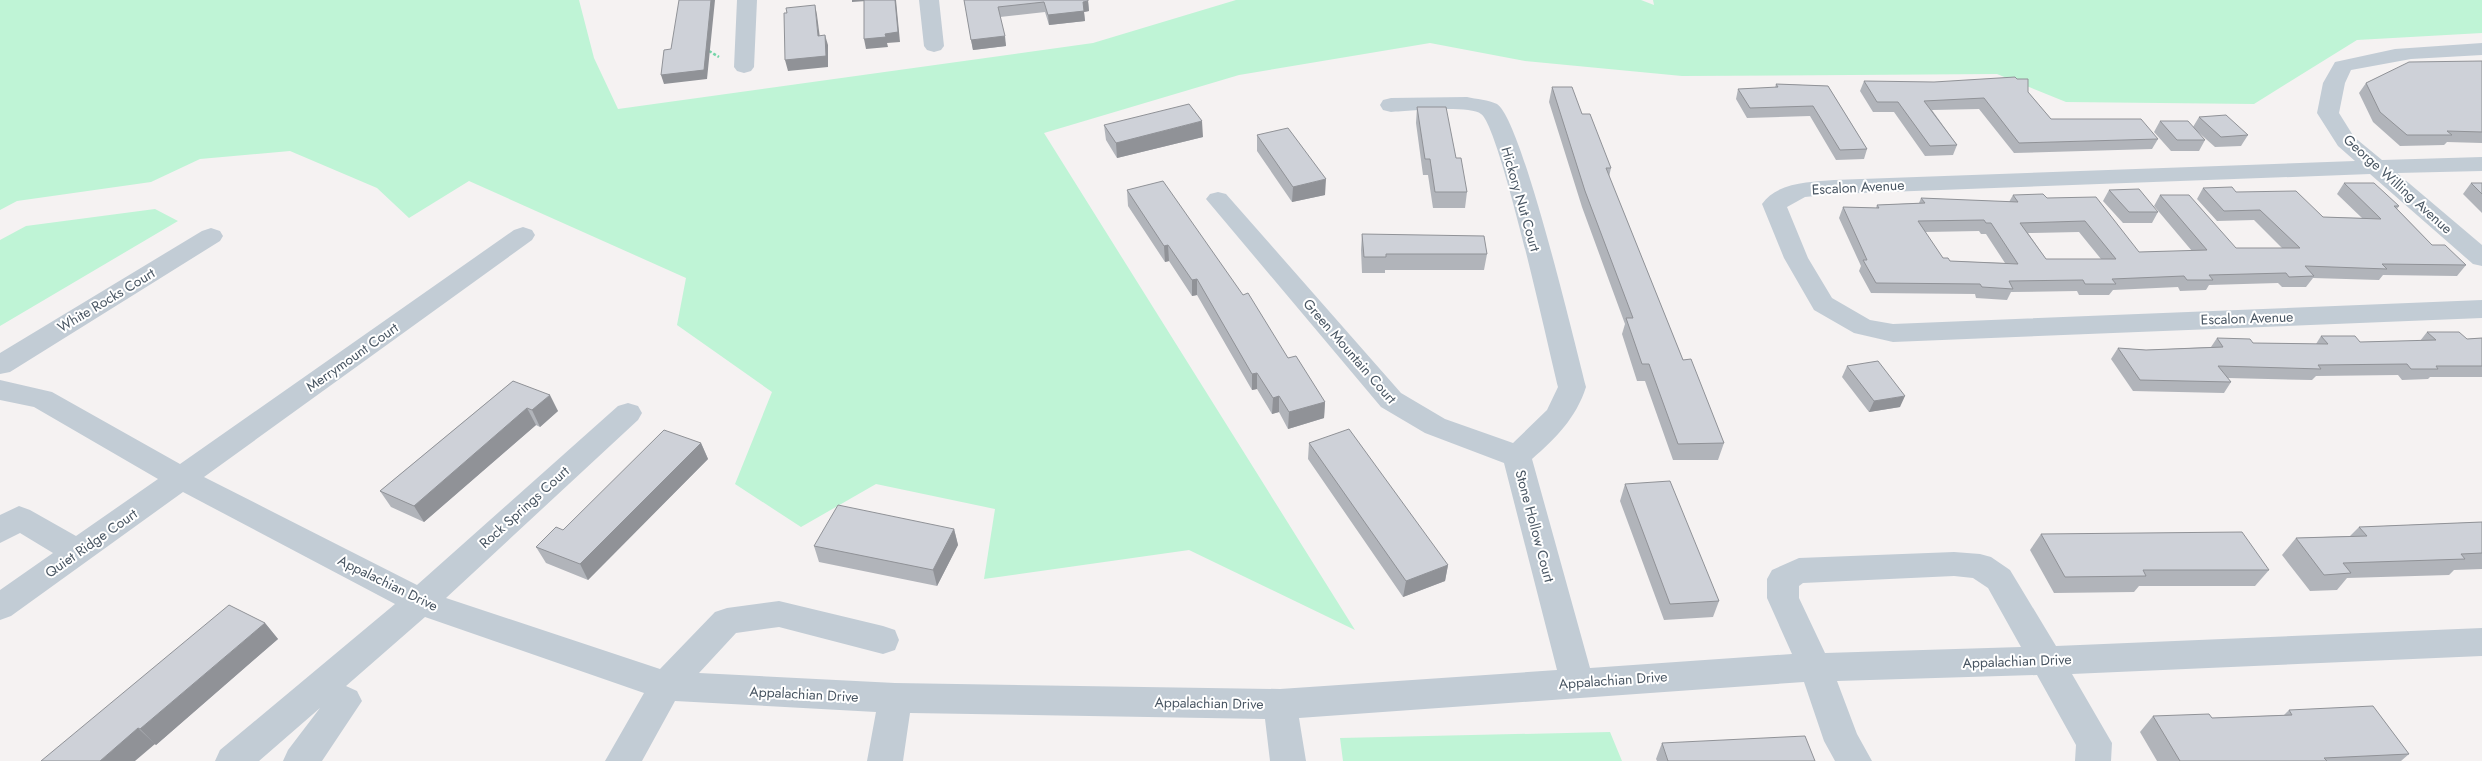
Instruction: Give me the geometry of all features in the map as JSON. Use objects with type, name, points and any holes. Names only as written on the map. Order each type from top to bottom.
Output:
[{"type":"street","points":[[744,67],[747,0]]},
{"type":"street","points":[[929,0],[934,46]]},
{"type":"street","name":"George Willing Avenue","points":[[2482,49],[2423,50],[2378,56],[2342,66],[2334,83],[2328,113],[2346,141],[2482,258]]},
{"type":"street","name":"Hickory Nut Court","points":[[1391,105],[1467,103],[1489,109],[1498,120],[1517,173],[1572,387]]},
{"type":"street","name":"Escalon Avenue","points":[[2482,164],[1834,187],[1800,190],[1774,204],[1796,258],[1823,304],[1863,327],[1893,332],[2482,309]]},
{"type":"street","name":"Green Mountain Court","points":[[1218,199],[1391,400],[1406,412],[1426,423],[1517,456]]},
{"type":"street","name":"Merrymount Court","points":[[181,478],[522,235]]},
{"type":"street","name":"White Rocks Court","points":[[0,365],[211,236]]},
{"type":"street","name":"Stone Hollow Court","points":[[1572,387],[1568,404],[1556,421],[1517,456],[1577,682]]},
{"type":"street","name":"Appalachian Drive","points":[[0,390],[42,399],[181,478],[420,602],[666,686],[895,698],[1280,704],[1815,667],[2044,661],[2482,642]]},
{"type":"street","name":"Rock Springs Court","points":[[233,761],[420,602],[628,413]]},
{"type":"street","name":"Quiet Ridge Court","points":[[0,607],[181,478]]},
{"type":"street","points":[[0,531],[20,518],[78,552]]},
{"type":"street","points":[[1854,761],[1842,741],[1815,667],[1783,598],[1783,579],[1799,571],[1954,564],[1980,566],[2000,579],[2044,661],[2094,743],[2093,761]]},
{"type":"street","points":[[623,761],[666,686],[727,621],[779,614],[883,640]]},
{"type":"street","points":[[301,761],[345,702],[317,689]]},
{"type":"street","points":[[885,761],[895,698]]},
{"type":"street","points":[[1280,704],[1288,761]]},
{"type":"path","points":[[709,51],[719,57]]},
{"type":"green space","points":[[0,0],[579,0],[594,58],[618,109],[1093,43],[1236,0],[1641,0],[1654,5],[1653,0],[2482,0],[2482,33],[2357,40],[2254,104],[2066,102],[1997,74],[1682,76],[1525,61],[1430,43],[1239,75],[1044,133],[1355,630],[1189,550],[984,579],[995,509],[876,484],[801,527],[735,484],[772,392],[677,325],[686,278],[469,181],[409,218],[377,188],[290,151],[200,159],[151,182],[17,201],[0,210]]},
{"type":"green space","points":[[155,209],[178,221],[0,326],[0,240],[26,226]]},
{"type":"green space","points":[[1610,732],[1622,761],[1343,761],[1340,738]]},
{"type":"building","points":[[679,0],[711,0],[704,70],[661,75],[664,50],[671,49]]},
{"type":"building","points":[[864,0],[895,0],[898,32],[885,34],[886,37],[864,39]]},
{"type":"building","points":[[964,0],[1088,1],[1083,2],[1084,11],[1048,15],[1044,2],[998,7],[1005,36],[971,40]]},
{"type":"building","points":[[815,5],[818,36],[825,35],[826,56],[785,60],[784,13],[787,13],[786,8]]},
{"type":"building","points":[[2482,61],[2482,132],[2447,131],[2452,135],[2407,135],[2380,112],[2366,83],[2409,62]]},
{"type":"building","points":[[2015,77],[2017,79],[2028,79],[2028,92],[2051,119],[2141,119],[2158,139],[2019,143],[1984,98],[1924,101],[1957,145],[1930,146],[1898,102],[1877,102],[1864,81],[1934,82]]},
{"type":"building","points":[[1776,84],[1828,86],[1867,149],[1840,150],[1813,106],[1750,108],[1738,89],[1778,87]]},
{"type":"building","points":[[1552,87],[1572,87],[1582,114],[1590,114],[1611,168],[1606,168],[1683,360],[1691,359],[1724,443],[1678,444],[1649,364],[1642,364],[1626,318],[1633,318],[1585,191]]},
{"type":"building","points":[[1189,104],[1202,121],[1116,143],[1104,125]]},
{"type":"building","points":[[1417,107],[1446,107],[1456,158],[1461,158],[1467,192],[1435,192],[1430,159],[1425,159]]},
{"type":"building","points":[[2226,115],[2248,135],[2221,137],[2199,117]]},
{"type":"building","points":[[2160,121],[2188,121],[2205,140],[2177,140]]},
{"type":"building","points":[[1288,128],[1326,179],[1293,187],[1257,135]]},
{"type":"building","points":[[1163,181],[1243,295],[1248,293],[1288,358],[1296,356],[1325,402],[1289,412],[1279,396],[1273,398],[1257,373],[1252,374],[1197,279],[1192,280],[1168,245],[1164,246],[1127,190]]},
{"type":"building","points":[[2344,183],[2374,183],[2399,206],[2394,206],[2432,245],[2445,245],[2466,265],[2382,264],[2387,269],[2305,266],[2314,276],[2289,277],[2286,273],[2209,275],[2213,280],[2187,280],[2184,276],[2112,279],[2116,284],[2085,284],[2083,280],[2009,281],[2013,289],[1982,287],[1980,284],[1876,283],[1863,260],[1867,260],[1843,207],[1879,208],[1877,205],[1925,203],[1921,198],[2018,202],[2013,195],[2043,194],[2047,198],[2096,197],[2139,252],[2207,250],[2160,195],[2189,195],[2236,248],[2300,248],[2260,210],[2224,211],[2203,188],[2232,187],[2236,192],[2296,191],[2323,217],[2381,219]],"holes":[[[1984,220],[1986,223],[1991,223],[2018,264],[1950,261],[1948,258],[1943,258],[1918,221]],[[2085,221],[2116,259],[2046,259],[2020,223]]]},
{"type":"building","points":[[2471,183],[2482,183],[2482,194]]},
{"type":"building","points":[[2139,189],[2158,212],[2129,212],[2109,190]]},
{"type":"building","points":[[1362,234],[1484,236],[1487,254],[1386,254],[1386,257],[1364,257]]},
{"type":"building","points":[[2427,332],[2459,332],[2467,339],[2482,338],[2482,366],[2436,366],[2438,369],[2411,369],[2407,364],[2318,365],[2321,369],[2218,366],[2231,382],[2140,380],[2118,348],[2146,350],[2223,347],[2217,338],[2250,339],[2253,343],[2328,344],[2321,336],[2355,336],[2360,342],[2436,340]]},
{"type":"building","points":[[1878,361],[1905,396],[1874,401],[1847,366]]},
{"type":"building","points":[[513,381],[550,395],[532,410],[527,408],[414,506],[380,491]]},
{"type":"building","points":[[1349,429],[1448,565],[1406,581],[1309,443]]},
{"type":"building","points":[[664,430],[701,443],[580,564],[536,547],[556,527],[563,530]]},
{"type":"building","points":[[1670,481],[1719,601],[1670,604],[1625,484]]},
{"type":"building","points":[[838,505],[954,529],[933,570],[814,546]]},
{"type":"building","points":[[2482,522],[2482,553],[2461,554],[2465,559],[2343,563],[2351,573],[2324,575],[2296,538],[2367,536],[2359,527]]},
{"type":"building","points":[[2242,532],[2269,570],[2143,570],[2146,576],[2065,577],[2041,534]]},
{"type":"building","points":[[229,605],[265,623],[100,761],[41,761]]},
{"type":"building","points":[[2373,706],[2409,754],[2324,758],[2327,761],[2180,761],[2153,716],[2209,714],[2212,718],[2292,715],[2289,710]]},
{"type":"building","points":[[1805,736],[1815,761],[1668,761],[1662,743]]}]
